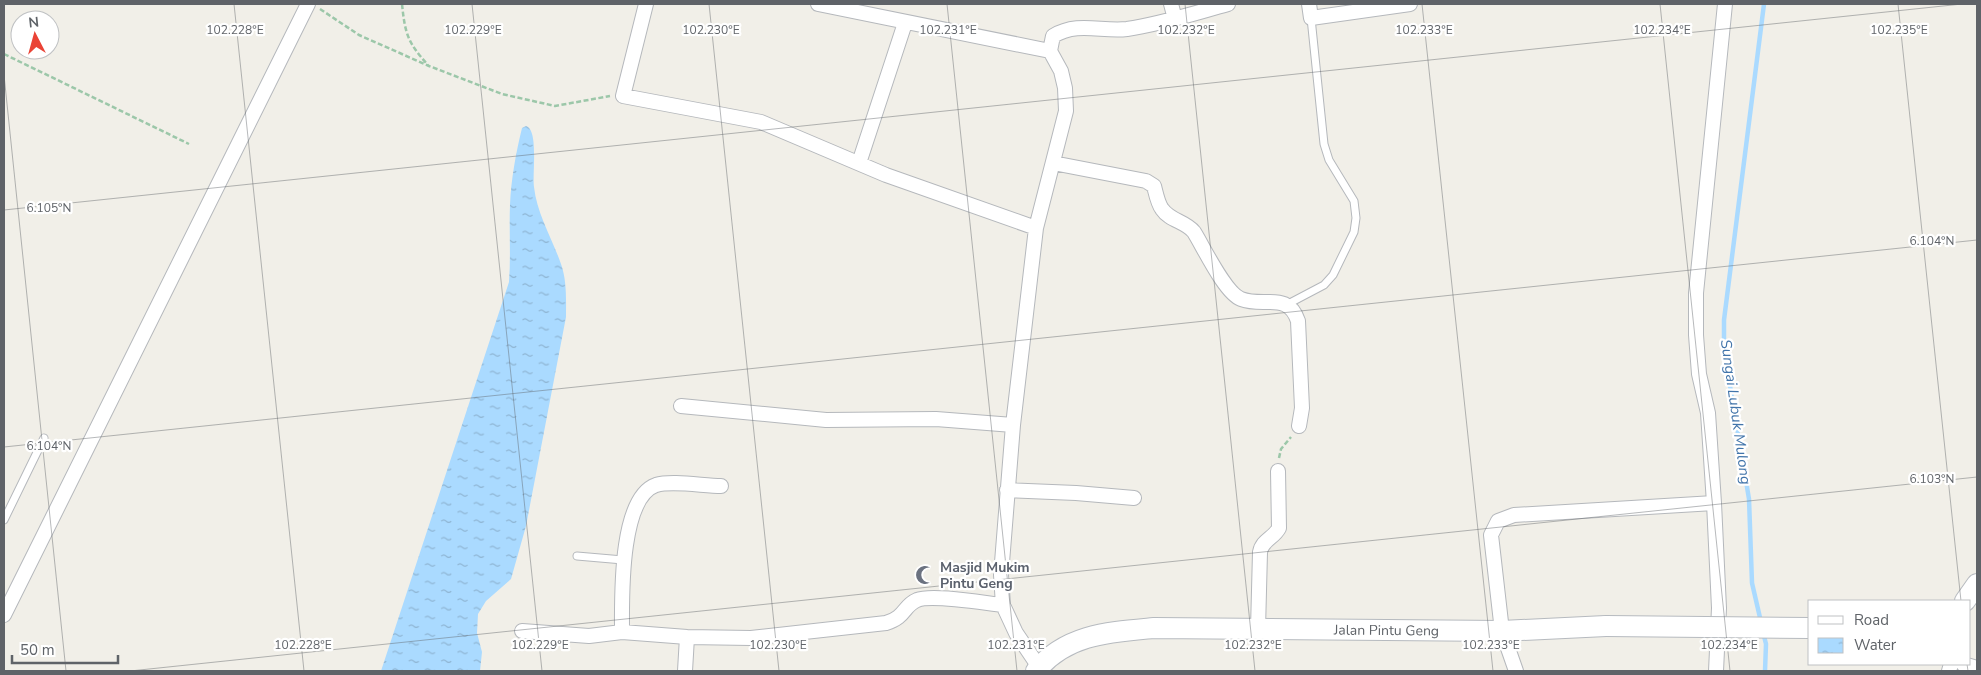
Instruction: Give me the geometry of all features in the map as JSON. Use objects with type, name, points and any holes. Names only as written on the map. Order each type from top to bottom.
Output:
[{"type":"main road","points":[[1966,600],[1977,584]]},
{"type":"main road","name":"Jalan Pintu Geng","points":[[1038,669],[1057,651],[1079,639],[1104,633],[1154,628],[1502,631],[1606,626],[1808,628]]},
{"type":"street","points":[[4,615],[310,4]]},
{"type":"street","points":[[646,4],[624,96],[762,122],[860,163],[1036,228]]},
{"type":"street","points":[[818,4],[1050,51]]},
{"type":"street","points":[[1172,4],[1175,19]]},
{"type":"street","points":[[1038,669],[1016,633],[1003,605],[1001,575],[1013,426],[1036,228],[1066,111],[1065,88],[1060,71],[1050,51],[1053,36],[1064,29],[1080,26],[1126,29],[1175,19],[1228,4]]},
{"type":"street","points":[[1310,11],[1410,4]]},
{"type":"street","points":[[1716,671],[1719,608],[1714,503],[1708,413],[1699,374],[1696,336],[1696,293],[1725,4]]},
{"type":"street","points":[[860,163],[905,23]]},
{"type":"street","points":[[1053,163],[1146,181],[1154,186],[1160,208],[1168,216],[1188,224],[1230,291],[1240,299],[1286,305],[1294,310],[1298,322],[1302,408],[1299,426]]},
{"type":"street","points":[[681,406],[826,420],[936,419],[1013,426]]},
{"type":"street","points":[[1258,629],[1260,552],[1264,542],[1275,534],[1279,528],[1278,471]]},
{"type":"street","points":[[622,632],[622,560],[638,503],[654,486],[665,484],[721,486]]},
{"type":"street","points":[[1007,490],[1134,498]]},
{"type":"street","points":[[1516,671],[1502,631],[1491,535],[1498,521],[1514,515],[1714,503]]},
{"type":"street","points":[[522,631],[589,636],[622,632],[687,637],[751,638],[886,623],[900,617],[910,604],[927,598],[1003,605]]},
{"type":"street","points":[[685,671],[687,637]]},
{"type":"lane","points":[[1286,305],[1324,286],[1333,274],[1354,232],[1356,218],[1354,201],[1330,160],[1324,144],[1310,11]]},
{"type":"lane","points":[[4,520],[44,438]]},
{"type":"lane","points":[[577,556],[622,560]]},
{"type":"path","points":[[310,4],[359,35],[429,66],[502,94],[555,106],[617,94],[624,96]]},
{"type":"path","points":[[402,4],[404,25],[412,47],[429,66]]},
{"type":"path","points":[[4,54],[189,144]]},
{"type":"path","points":[[1278,471],[1279,453],[1299,426]]},
{"type":"water","points":[[526,126],[530,129],[534,144],[534,187],[536,197],[541,216],[563,270],[566,317],[526,526],[511,579],[486,601],[478,614],[477,633],[482,652],[480,671],[381,671],[509,282],[511,186],[522,128]]},
{"type":"waterway","name":"Sungai Lubuk Mulong","points":[[1761,622],[1752,583],[1749,499],[1724,350],[1724,320],[1764,4]]},
{"type":"waterway","name":"Sungai Lubuk Mulong","points":[[1763,632],[1766,644],[1765,671]]},
{"type":"place","name":"Masjid Mukim Pintu Geng","points":[[925,575]]}]
